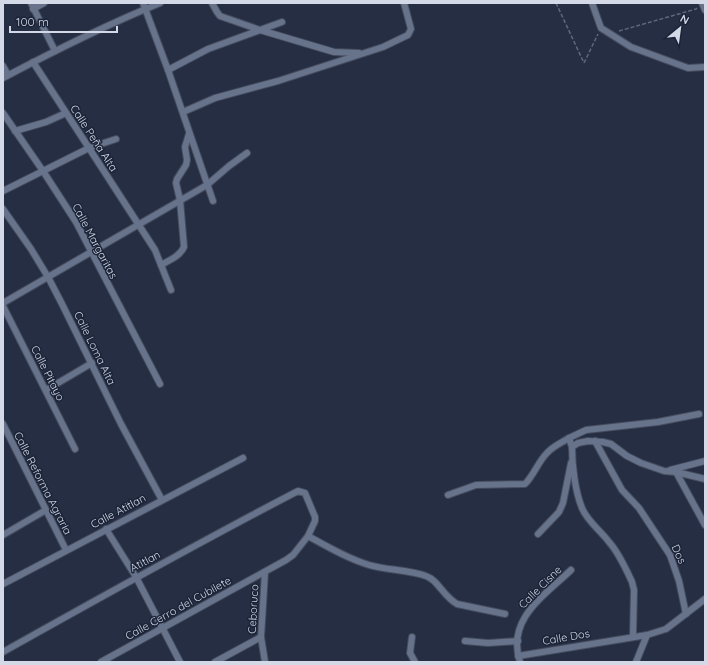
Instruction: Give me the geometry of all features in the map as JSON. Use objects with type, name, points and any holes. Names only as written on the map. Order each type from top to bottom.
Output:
[{"type":"street","points":[[44,3],[32,6],[55,51]]},
{"type":"street","points":[[3,66],[5,77],[126,17],[144,6],[160,3]]},
{"type":"street","points":[[212,3],[216,12],[220,16],[260,30],[334,52],[362,53]]},
{"type":"street","points":[[183,112],[215,98],[278,82],[383,47],[410,33],[411,29],[404,3]]},
{"type":"street","points":[[592,3],[601,28],[631,47],[688,68],[705,67]]},
{"type":"street","points":[[701,3],[705,10]]},
{"type":"street","points":[[144,6],[183,112],[189,134],[213,201]]},
{"type":"street","points":[[168,70],[208,49],[282,22]]},
{"type":"street","name":"Calle Peña Alta","points":[[33,62],[139,225],[154,250],[172,290]]},
{"type":"street","name":"Calle Margaritas","points":[[3,113],[76,222],[160,384]]},
{"type":"street","points":[[15,131],[46,122],[66,113]]},
{"type":"street","points":[[161,265],[182,252],[184,246],[180,200],[176,183],[186,165],[187,160],[185,147],[189,134]]},
{"type":"street","points":[[3,192],[89,148],[116,139]]},
{"type":"street","points":[[3,305],[48,277],[207,185],[247,153]]},
{"type":"street","name":"Calle Loma Alta","points":[[3,209],[31,249],[48,277],[121,424],[162,500]]},
{"type":"street","name":"Calle Pitayo","points":[[3,305],[75,449]]},
{"type":"street","points":[[46,390],[92,363]]},
{"type":"street","points":[[448,495],[476,485],[525,484],[531,479],[546,453],[553,447],[586,430],[658,422],[699,414]]},
{"type":"street","name":"Calle Reforma Agraria","points":[[3,424],[66,550]]},
{"type":"street","points":[[569,438],[572,447],[572,460],[575,479],[582,509],[610,542],[632,582],[634,590],[633,636]]},
{"type":"street","points":[[572,447],[578,443],[588,441],[611,444],[641,463],[664,471],[676,472],[705,479]]},
{"type":"street","name":"Dos","points":[[595,441],[622,490],[639,508],[670,556],[679,581],[686,614]]},
{"type":"street","name":"Calle Atitlan","points":[[3,584],[106,528],[243,458]]},
{"type":"street","points":[[538,534],[559,512],[563,503],[572,460]]},
{"type":"street","points":[[664,471],[705,461]]},
{"type":"street","points":[[676,472],[702,515],[705,525]]},
{"type":"street","name":"Ceboruco","points":[[265,662],[261,637],[265,572],[293,555],[308,536],[315,521],[315,517],[305,493],[298,491]]},
{"type":"street","name":"Atitlan","points":[[3,652],[136,577],[298,491]]},
{"type":"street","points":[[3,535],[46,510]]},
{"type":"street","points":[[106,528],[136,577],[180,662]]},
{"type":"street","points":[[308,536],[337,552],[369,565],[426,576],[437,584],[450,600],[457,604],[505,614]]},
{"type":"street","name":"Calle Cisne","points":[[518,641],[519,628],[523,619],[533,606],[571,570]]},
{"type":"street","name":"Calle Cerro del Cubilete","points":[[101,662],[265,572]]},
{"type":"street","name":"Calle Dos","points":[[518,641],[519,659],[633,636],[647,635],[666,629],[705,599]]},
{"type":"street","points":[[636,662],[647,635]]},
{"type":"street","points":[[215,662],[261,637]]},
{"type":"street","points":[[412,637],[410,653],[415,662]]},
{"type":"street","points":[[465,641],[488,643],[518,641]]},
{"type":"path","points":[[556,3],[584,63],[601,28]]},
{"type":"path","points":[[616,32],[696,9],[701,3]]}]
